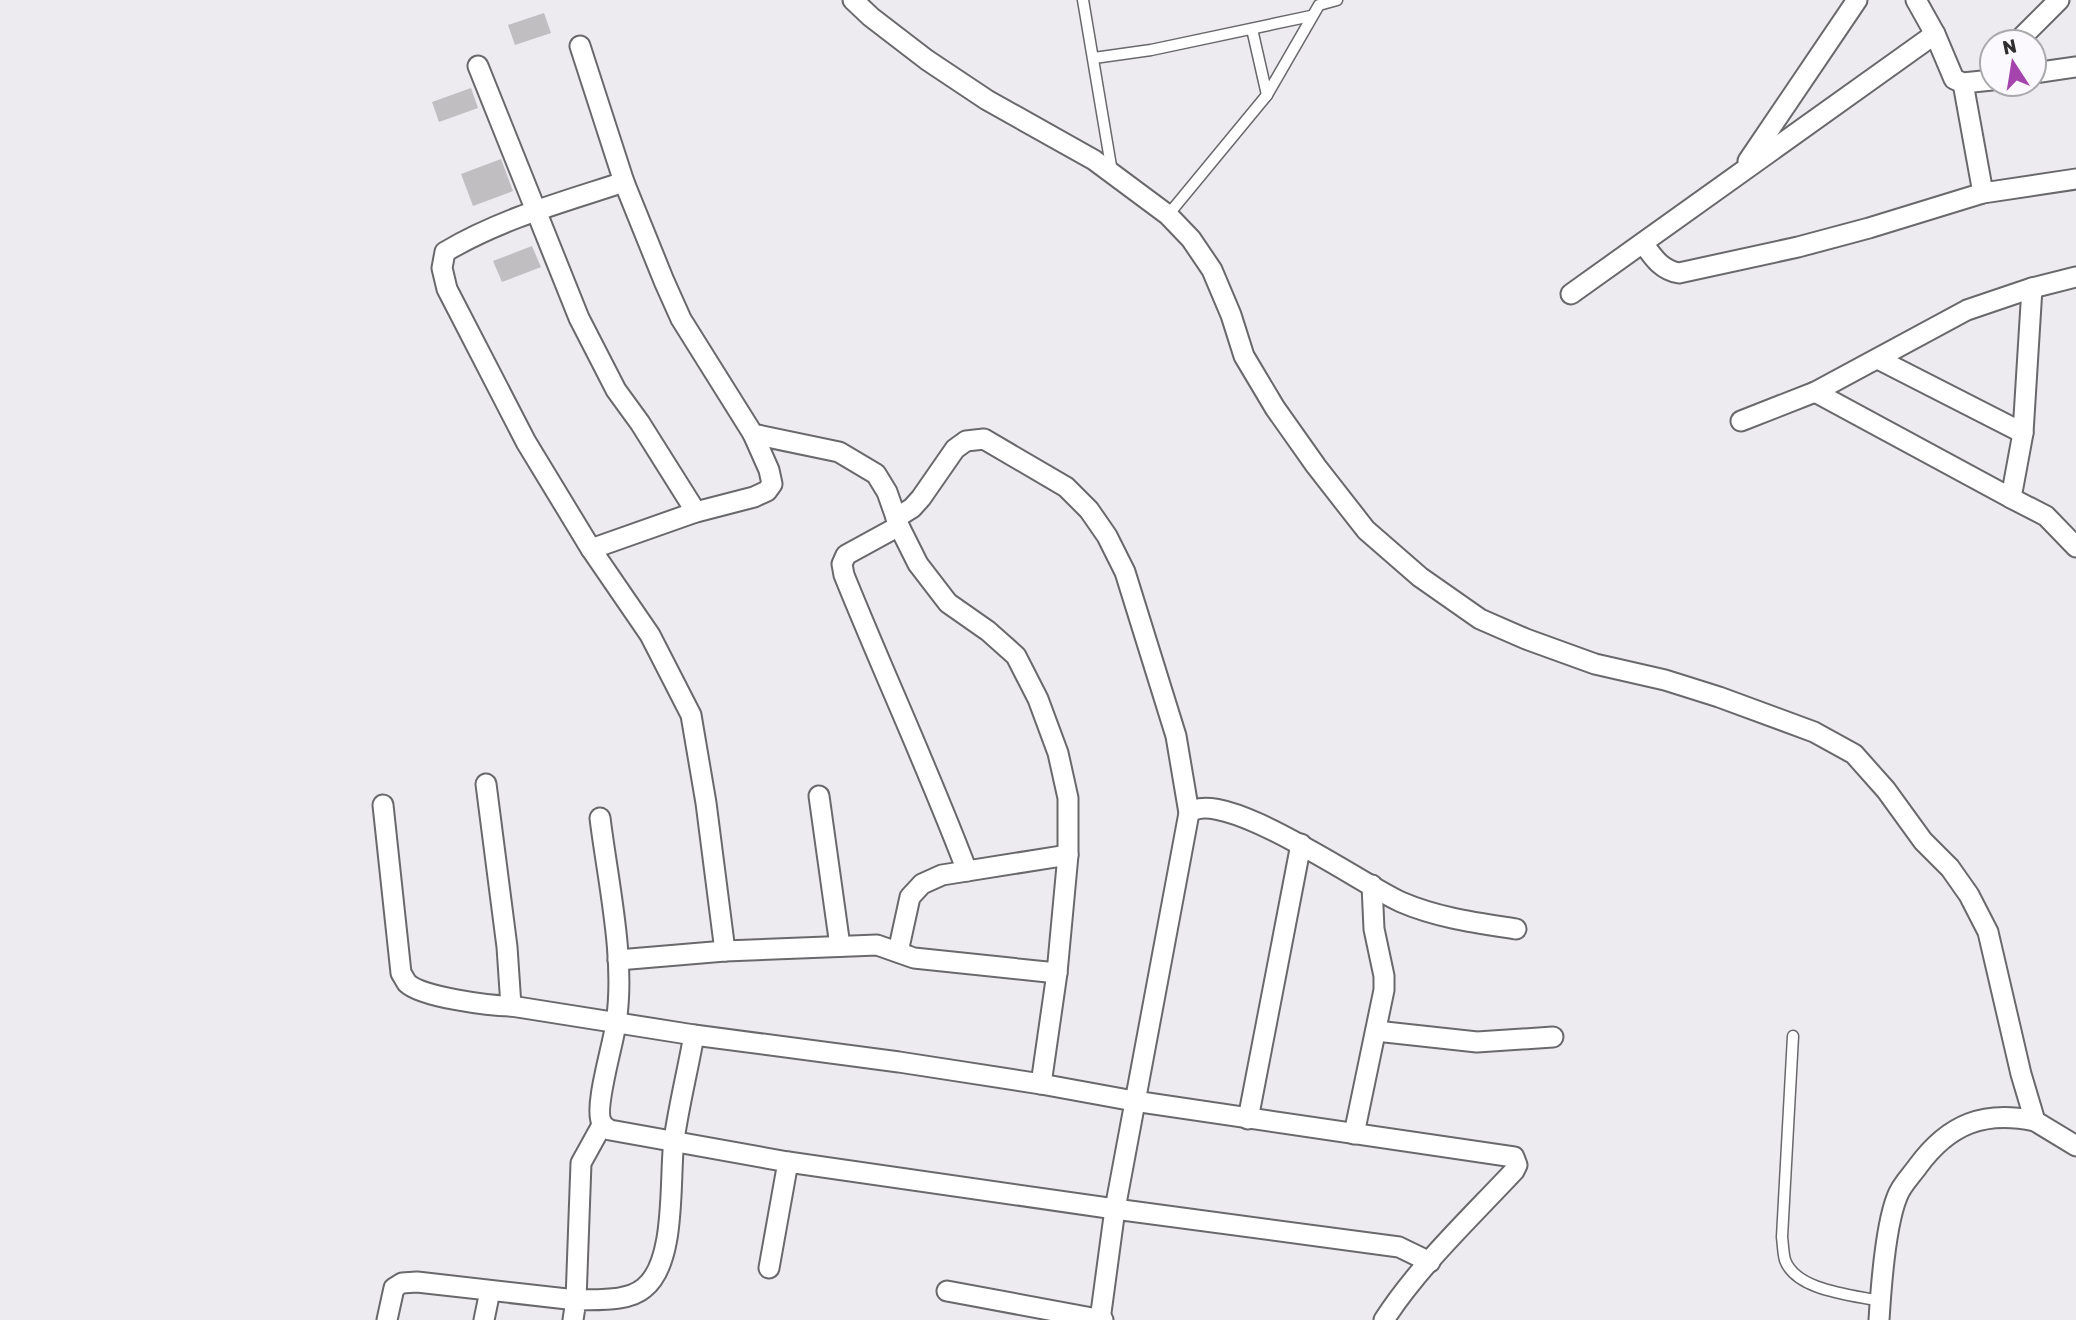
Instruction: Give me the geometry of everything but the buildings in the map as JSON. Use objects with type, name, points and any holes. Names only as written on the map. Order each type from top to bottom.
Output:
[{"type":"street","points":[[853,0],[927,60],[986,100],[1094,160],[1168,215],[1191,239],[1212,270],[1231,314],[1244,356],[1275,408],[1366,530],[1420,577],[1480,619],[1526,639],[1595,664],[1665,680],[1719,697],[1814,732],[1854,754],[1969,895],[1987,932],[2035,1121]]},
{"type":"street","points":[[1740,174],[1857,0]]},
{"type":"street","points":[[1916,0],[1935,34],[1954,79],[1963,83],[1978,81]]},
{"type":"street","points":[[2031,28],[2059,0]]},
{"type":"street","points":[[1571,293],[1935,34]]},
{"type":"street","points":[[580,46],[624,182],[681,319],[753,433],[772,484],[767,491],[754,497],[695,512],[591,549]]},
{"type":"street","points":[[478,66],[534,211],[596,354],[616,390],[640,423],[695,512]]},
{"type":"street","points":[[2048,72],[2076,67]]},
{"type":"street","points":[[1963,83],[1983,193]]},
{"type":"street","points":[[1643,243],[1659,265],[1679,273],[1798,247],[1983,193],[2076,179]]},
{"type":"street","points":[[624,182],[534,211],[465,240],[444,252],[442,268],[447,289],[526,442],[591,549],[650,635],[691,715],[706,803],[725,951]]},
{"type":"street","points":[[1741,421],[1815,392],[1968,310],[2032,288],[2076,277]]},
{"type":"street","points":[[2011,498],[2023,433],[2032,288]]},
{"type":"street","points":[[1878,359],[2023,433]]},
{"type":"street","points":[[1815,392],[2046,516],[2076,547]]},
{"type":"street","points":[[753,433],[839,452],[876,474],[887,492],[897,522],[918,564],[948,603],[988,631],[1016,656],[1038,699],[1058,753],[1068,798],[1068,856],[1057,973],[1041,1084]]},
{"type":"street","points":[[947,1291],[1101,1320],[1115,1209],[1189,813],[1176,736],[1125,572],[1107,537],[1089,510],[1066,487],[984,439],[973,438],[955,449],[912,508],[897,522],[846,555],[842,564],[891,691],[941,804],[967,871]]},
{"type":"street","points":[[486,784],[507,947],[510,1006]]},
{"type":"street","points":[[819,796],[840,946]]},
{"type":"street","points":[[383,805],[401,973],[408,984],[421,990],[487,1006],[510,1006],[1041,1084],[1248,1119],[1510,1155],[1517,1161],[1514,1171],[1430,1262],[1384,1320]]},
{"type":"street","points":[[1189,813],[1194,808],[1219,808],[1301,844],[1401,902],[1454,919],[1517,929]]},
{"type":"street","points":[[600,818],[621,982],[616,1023],[600,1100],[602,1125],[610,1130],[788,1162],[1399,1247],[1430,1262]]},
{"type":"street","points":[[1248,1119],[1301,844]]},
{"type":"street","points":[[898,952],[910,897],[922,884],[942,875],[1068,856]]},
{"type":"street","points":[[1354,1134],[1384,990],[1384,975],[1374,929],[1372,885]]},
{"type":"street","points":[[618,960],[725,951],[877,945],[914,958],[1057,973]]},
{"type":"street","points":[[1376,1031],[1477,1042],[1553,1037]]},
{"type":"street","points":[[387,1320],[394,1288],[402,1283],[417,1282],[490,1291],[575,1310],[642,1291],[655,1278],[668,1230],[674,1141],[694,1035]]},
{"type":"street","points":[[1880,1311],[1897,1197],[1925,1157],[1954,1130],[1990,1117],[2016,1117],[2035,1121],[2076,1146]]},
{"type":"street","points":[[575,1310],[581,1163],[602,1125]]},
{"type":"street","points":[[769,1268],[788,1162]]},
{"type":"street","points":[[484,1320],[490,1291]]},
{"type":"lane","points":[[1083,0],[1112,173]]},
{"type":"lane","points":[[1168,215],[1266,95],[1319,5],[1337,0]]},
{"type":"lane","points":[[1094,58],[1151,50],[1311,16]]},
{"type":"lane","points":[[1251,29],[1266,95]]},
{"type":"lane","points":[[1793,1036],[1782,1237],[1785,1259],[1798,1277],[1819,1289],[1880,1311]]}]
